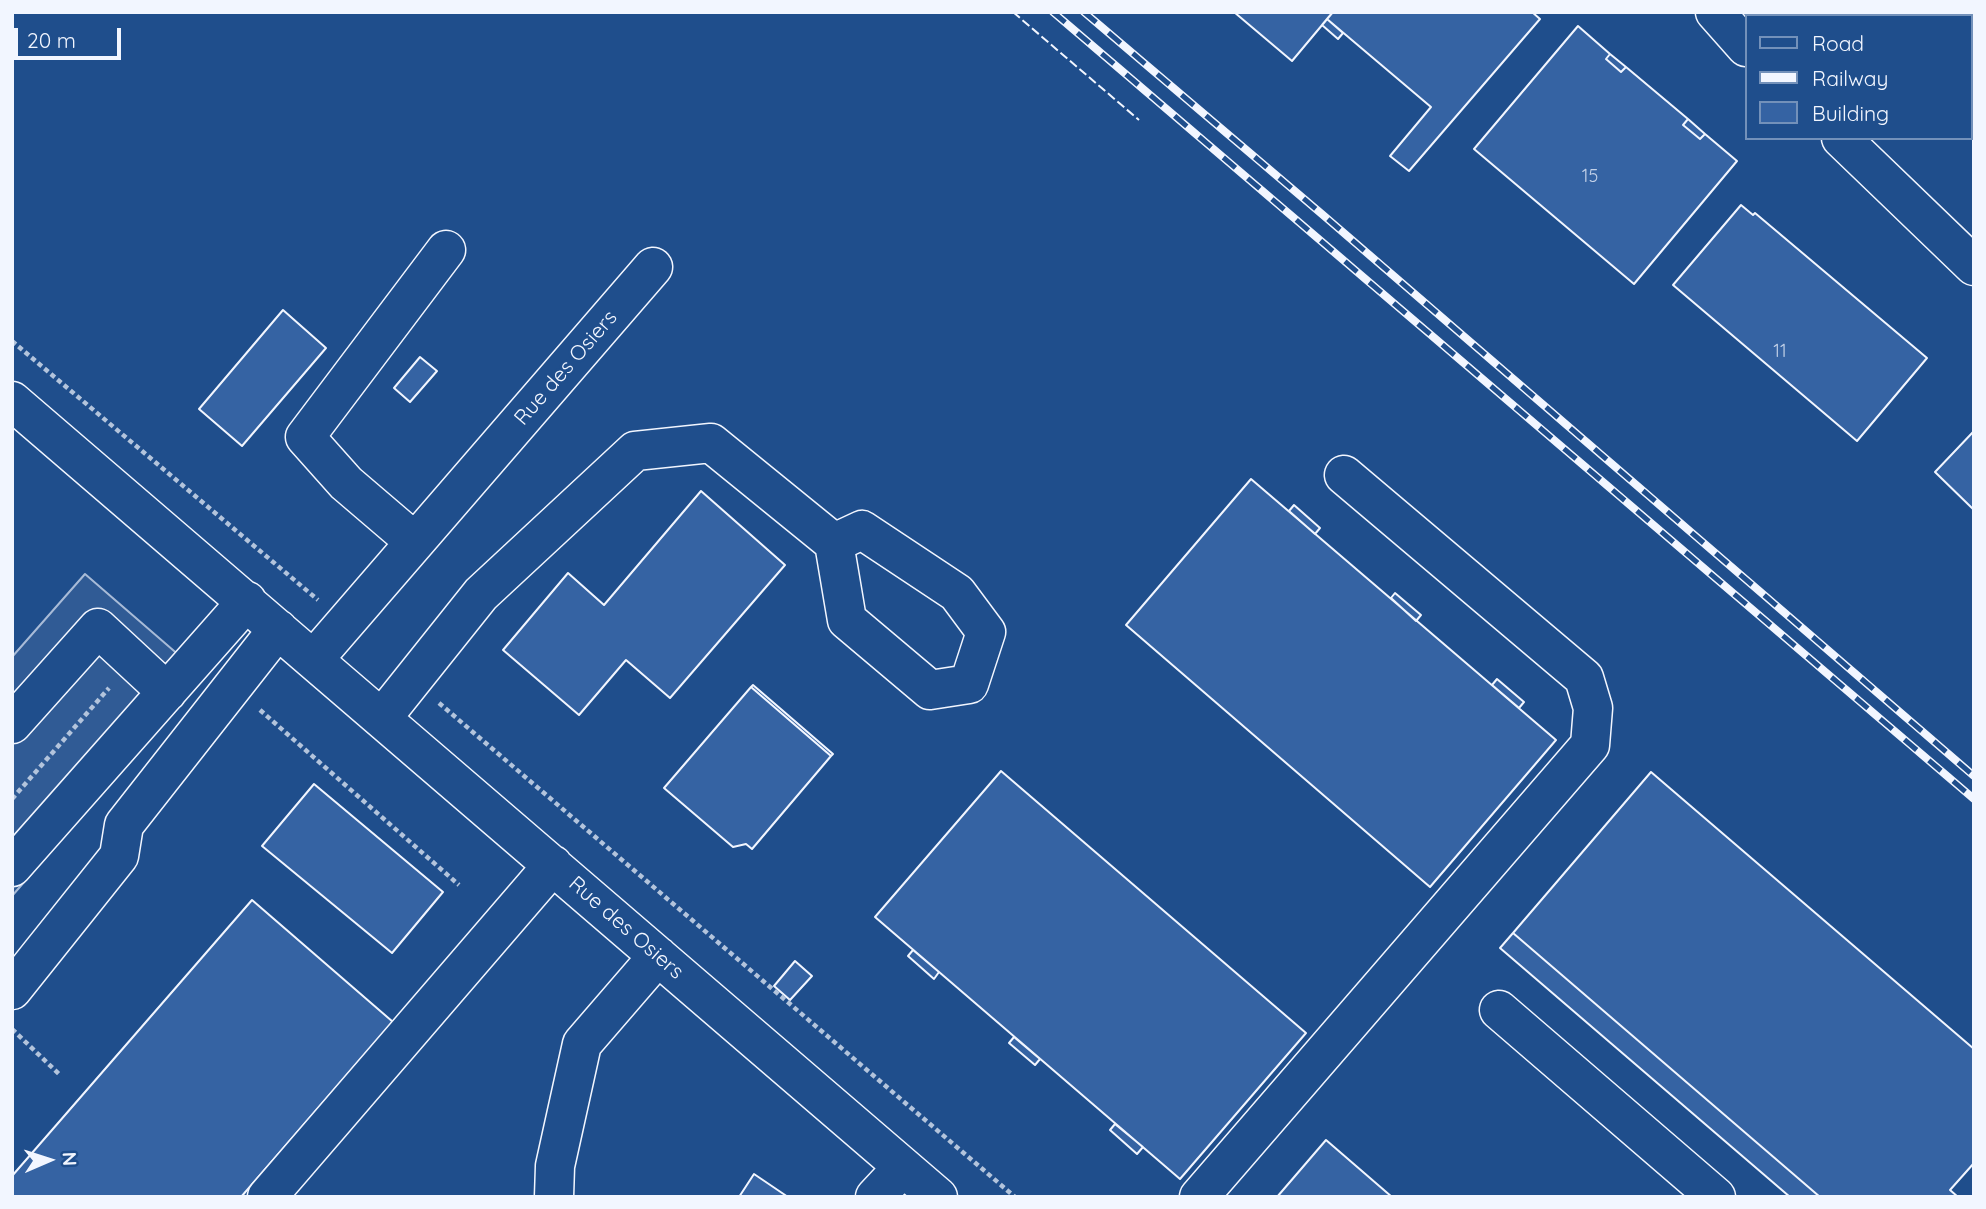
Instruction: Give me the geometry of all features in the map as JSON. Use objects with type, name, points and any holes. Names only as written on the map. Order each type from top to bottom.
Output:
[{"type":"street","points":[[1715,12],[1744,45]]},
{"type":"street","points":[[1843,140],[1974,266]]},
{"type":"street","points":[[415,542],[346,483],[305,437],[446,250]]},
{"type":"street","name":"Rue des Osiers","points":[[314,659],[653,267]]},
{"type":"street","name":"Rue des Osiers","points":[[12,401],[938,1197]]},
{"type":"street","points":[[382,718],[481,594],[635,451],[711,443],[834,543]]},
{"type":"street","points":[[1199,1197],[1590,745],[1592,708],[1584,678],[1343,474]]},
{"type":"street","points":[[12,867],[247,601]]},
{"type":"street","points":[[12,724],[98,628],[167,692]]},
{"type":"street","points":[[12,990],[119,856],[124,825],[278,629]]},
{"type":"street","points":[[267,1197],[553,865]]},
{"type":"street","points":[[554,1197],[555,1166],[582,1044],[658,956]]},
{"type":"street","points":[[1499,1010],[1716,1197]]},
{"type":"street","points":[[875,1197],[903,1167]]},
{"type":"path","points":[[12,341],[345,623]]},
{"type":"path","points":[[412,680],[1015,1197]]},
{"type":"path","points":[[12,1029],[60,1075]]},
{"type":"shaded area","points":[[85,574],[203,676],[12,896],[12,657]]},
{"type":"building","points":[[1234,12],[1333,12],[1292,61]]},
{"type":"building","points":[[1333,12],[1532,12],[1540,19],[1409,171],[1390,156],[1431,107],[1327,19]]},
{"type":"building","points":[[1930,12],[1974,12],[1974,68],[1972,14]]},
{"type":"building","points":[[1327,19],[1343,33],[1338,39],[1322,25]]},
{"type":"building","points":[[1578,26],[1610,54],[1606,59],[1621,72],[1626,67],[1688,119],[1683,125],[1700,139],[1705,134],[1737,161],[1634,284],[1474,149]]},
{"type":"building","points":[[1610,54],[1626,67],[1621,72],[1606,59]]},
{"type":"building","points":[[1688,119],[1705,134],[1700,139],[1683,125]]},
{"type":"building","points":[[1741,205],[1753,215],[1755,213],[1927,358],[1857,441],[1673,285]]},
{"type":"building","points":[[283,310],[326,348],[242,446],[199,409]]},
{"type":"building","points":[[420,357],[437,371],[410,402],[394,388]]},
{"type":"building","points":[[1974,431],[1974,510],[1935,472]]},
{"type":"building","points":[[1251,479],[1556,740],[1430,887],[1126,625]]},
{"type":"building","points":[[701,491],[785,565],[670,698],[626,660],[579,715],[503,650],[568,573],[604,605]]},
{"type":"building","points":[[1294,505],[1320,528],[1315,534],[1289,511]]},
{"type":"building","points":[[1395,593],[1421,615],[1416,621],[1391,598]]},
{"type":"building","points":[[1497,679],[1524,702],[1519,708],[1492,685]]},
{"type":"building","points":[[753,685],[833,754],[831,756],[751,687]]},
{"type":"building","points":[[751,687],[831,756],[752,849],[746,844],[733,847],[664,788]]},
{"type":"building","points":[[1001,771],[1306,1033],[1180,1179],[875,917]]},
{"type":"building","points":[[1651,772],[1974,1049],[1974,1163],[1950,1190],[1958,1197],[1820,1197],[1513,933]]},
{"type":"building","points":[[314,784],[443,892],[392,953],[262,846]]},
{"type":"building","points":[[252,900],[393,1022],[241,1197],[12,1197],[12,1176]]},
{"type":"building","points":[[1513,933],[1820,1197],[1790,1197],[1500,948]]},
{"type":"building","points":[[913,950],[939,972],[934,979],[908,956]]},
{"type":"building","points":[[795,961],[812,976],[790,1000],[774,986]]},
{"type":"building","points":[[1014,1037],[1040,1059],[1035,1065],[1009,1043]]},
{"type":"building","points":[[1115,1124],[1143,1147],[1137,1154],[1110,1130]]},
{"type":"building","points":[[1326,1140],[1392,1197],[1277,1197]]},
{"type":"building","points":[[754,1174],[788,1197],[739,1197]]},
{"type":"railway","points":[[1053,12],[1974,799]]},
{"type":"railway","points":[[1084,12],[1974,776]]},
{"type":"fence","points":[[1013,12],[1139,120]]}]
